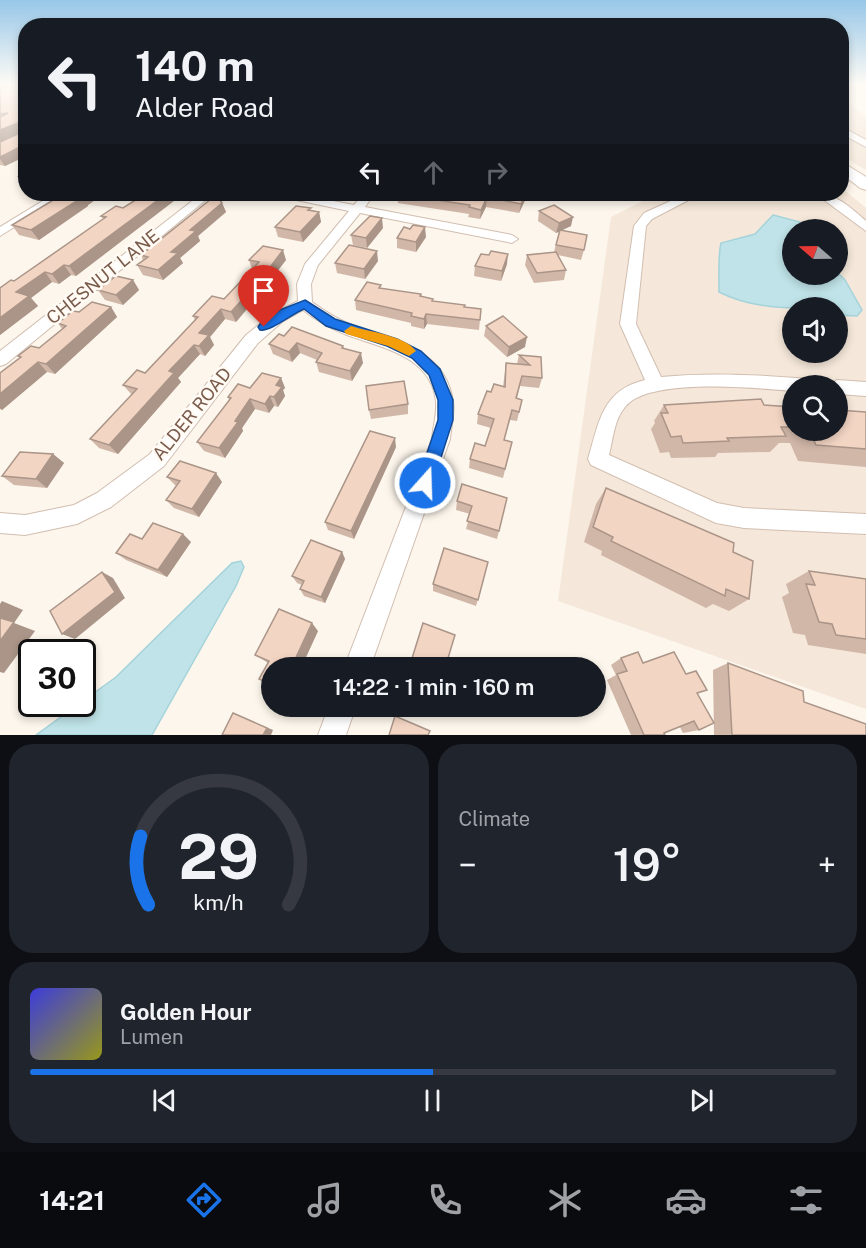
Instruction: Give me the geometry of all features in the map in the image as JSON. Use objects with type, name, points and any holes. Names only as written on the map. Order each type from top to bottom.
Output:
[{"type":"street","points":[[849,134],[866,144]]},
{"type":"street","points":[[849,138],[854,137]]},
{"type":"street","points":[[849,172],[866,185]]},
{"type":"street","points":[[0,232],[51,201]]},
{"type":"street","name":"CHESNUT LANE","points":[[0,360],[198,201]]},
{"type":"street","points":[[320,201],[512,239]]},
{"type":"street","points":[[361,657],[446,420],[446,400],[435,372],[417,355],[392,343],[330,322],[305,304],[304,284],[312,264],[363,201]]},
{"type":"street","points":[[656,385],[628,324],[640,226],[648,216],[679,201]]},
{"type":"street","points":[[834,201],[866,227]]},
{"type":"street","name":"ALDER ROAD","points":[[0,523],[25,525],[77,514],[104,500],[157,460],[252,339],[264,327],[284,313],[305,304]]},
{"type":"street","points":[[782,384],[727,380],[656,385],[625,395],[614,407],[598,459],[716,513],[744,518],[866,524]]},
{"type":"street","points":[[848,388],[866,389]]},
{"type":"street","points":[[332,735],[339,717]]},
{"type":"shaded area","points":[[849,119],[866,119],[866,170],[849,160]]},
{"type":"shaded area","points":[[849,194],[866,208],[866,709],[558,601],[611,217],[643,201],[849,201]]},
{"type":"water","points":[[773,215],[788,219],[782,219],[782,285],[848,285],[862,310],[857,316],[848,316],[848,297],[782,297],[782,307],[748,303],[719,292],[721,243],[755,234]]},
{"type":"water","points":[[241,561],[244,567],[236,586],[152,735],[36,735],[61,717],[96,717],[96,692],[116,677],[232,563]]},
{"type":"building","points":[[0,119],[18,119],[18,123],[0,130]]},
{"type":"building","points":[[18,134],[18,148],[0,157],[0,142]]},
{"type":"building","points":[[51,201],[77,201],[31,230],[12,225]]},
{"type":"building","points":[[134,201],[157,201],[69,266],[64,265],[52,274],[45,272],[16,292],[29,296],[0,318],[0,288],[11,280],[14,281],[106,217],[101,216],[116,206],[123,208]]},
{"type":"building","points":[[208,201],[222,203],[190,230],[196,231],[171,252],[178,253],[158,270],[137,265],[148,257],[141,255]]},
{"type":"building","points":[[443,201],[485,201],[481,210],[469,207],[470,205]]},
{"type":"building","points":[[506,201],[522,201],[521,204]]},
{"type":"building","points":[[554,205],[573,217],[559,223],[539,211]]},
{"type":"building","points":[[296,206],[311,208],[308,210],[319,212],[300,232],[275,227]]},
{"type":"building","points":[[370,216],[382,218],[366,238],[351,235]]},
{"type":"building","points":[[413,225],[425,227],[416,242],[397,238],[404,227],[410,229]]},
{"type":"building","points":[[560,230],[587,235],[584,250],[556,245]]},
{"type":"building","points":[[349,245],[377,251],[364,269],[335,263]]},
{"type":"building","points":[[263,246],[283,250],[265,274],[271,275],[254,294],[248,293],[231,312],[221,309],[199,333],[209,335],[199,346],[194,345],[169,371],[174,373],[109,445],[90,439],[137,389],[123,385],[137,370],[145,373],[198,317],[193,316],[212,296],[224,299],[259,262],[249,260]]},
{"type":"building","points":[[491,251],[508,254],[502,271],[475,266],[481,254],[489,255]]},
{"type":"building","points":[[556,252],[566,270],[537,273],[527,255]]},
{"type":"building","points":[[116,276],[133,280],[116,295],[98,290]]},
{"type":"building","points":[[367,282],[381,285],[379,288],[421,294],[420,296],[433,299],[432,301],[481,309],[480,320],[426,314],[424,319],[411,316],[412,313],[355,300]]},
{"type":"building","points":[[92,302],[111,307],[46,364],[38,362],[0,394],[0,373],[31,346],[39,348],[66,326],[58,323],[73,311],[79,312]]},
{"type":"building","points":[[503,316],[527,337],[509,347],[486,326]]},
{"type":"building","points":[[292,327],[343,346],[342,348],[361,353],[350,371],[316,362],[322,353],[297,343],[289,352],[269,344],[279,334],[284,336]]},
{"type":"building","points":[[519,355],[541,357],[542,378],[522,376],[516,398],[522,400],[519,412],[512,410],[504,440],[512,442],[505,469],[470,459],[475,443],[485,446],[494,419],[478,414],[487,391],[491,392],[494,384],[505,387],[506,363],[530,365]]},
{"type":"building","points":[[262,373],[281,378],[276,385],[282,387],[274,397],[270,396],[265,404],[250,399],[235,421],[238,422],[219,448],[197,442],[231,398],[228,397],[238,384],[250,388]]},
{"type":"building","points":[[404,381],[408,404],[369,410],[366,386]]},
{"type":"building","points":[[761,399],[764,405],[782,406],[782,436],[727,438],[729,441],[683,443],[681,436],[671,437],[661,413],[668,413],[664,405]]},
{"type":"building","points":[[848,411],[866,412],[866,449],[816,445],[814,441],[848,441]]},
{"type":"building","points":[[370,431],[395,438],[351,531],[325,522]]},
{"type":"building","points":[[20,452],[53,454],[36,479],[2,476]]},
{"type":"building","points":[[180,461],[216,473],[192,509],[166,500],[180,481],[167,477]]},
{"type":"building","points":[[462,484],[507,498],[499,531],[467,521],[472,506],[457,501]]},
{"type":"building","points":[[606,488],[734,543],[733,552],[753,561],[749,599],[726,589],[725,596],[611,541],[613,537],[593,527]]},
{"type":"building","points":[[153,523],[183,534],[158,570],[116,553],[130,534],[142,539]]},
{"type":"building","points":[[311,540],[342,552],[321,597],[300,589],[304,581],[292,576]]},
{"type":"building","points":[[444,548],[488,562],[478,600],[433,584]]},
{"type":"building","points":[[809,571],[866,579],[866,639],[836,635],[832,624],[819,622],[806,584],[815,585]]},
{"type":"building","points":[[102,572],[115,592],[62,634],[50,611]]},
{"type":"building","points":[[279,609],[312,623],[296,657],[261,658],[255,655]]},
{"type":"building","points":[[0,618],[14,622],[0,641]]},
{"type":"building","points":[[423,623],[455,635],[448,657],[412,657]]},
{"type":"building","points":[[638,652],[643,663],[674,652],[686,674],[696,671],[707,690],[697,693],[714,723],[699,730],[694,721],[664,733],[665,735],[644,735],[617,674],[627,671],[621,658]]},
{"type":"building","points":[[728,663],[803,691],[804,702],[866,724],[866,735],[732,735]]},
{"type":"building","points":[[233,713],[267,728],[263,735],[222,735]]},
{"type":"building","points":[[395,717],[430,731],[428,735],[389,735]]},
{"type":"slow traffic","points":[[351,331],[392,343],[409,351]]},
{"type":"route","points":[[264,327],[273,319],[305,304],[330,322],[392,343],[417,355],[435,372],[446,400],[446,420],[425,483]]}]
